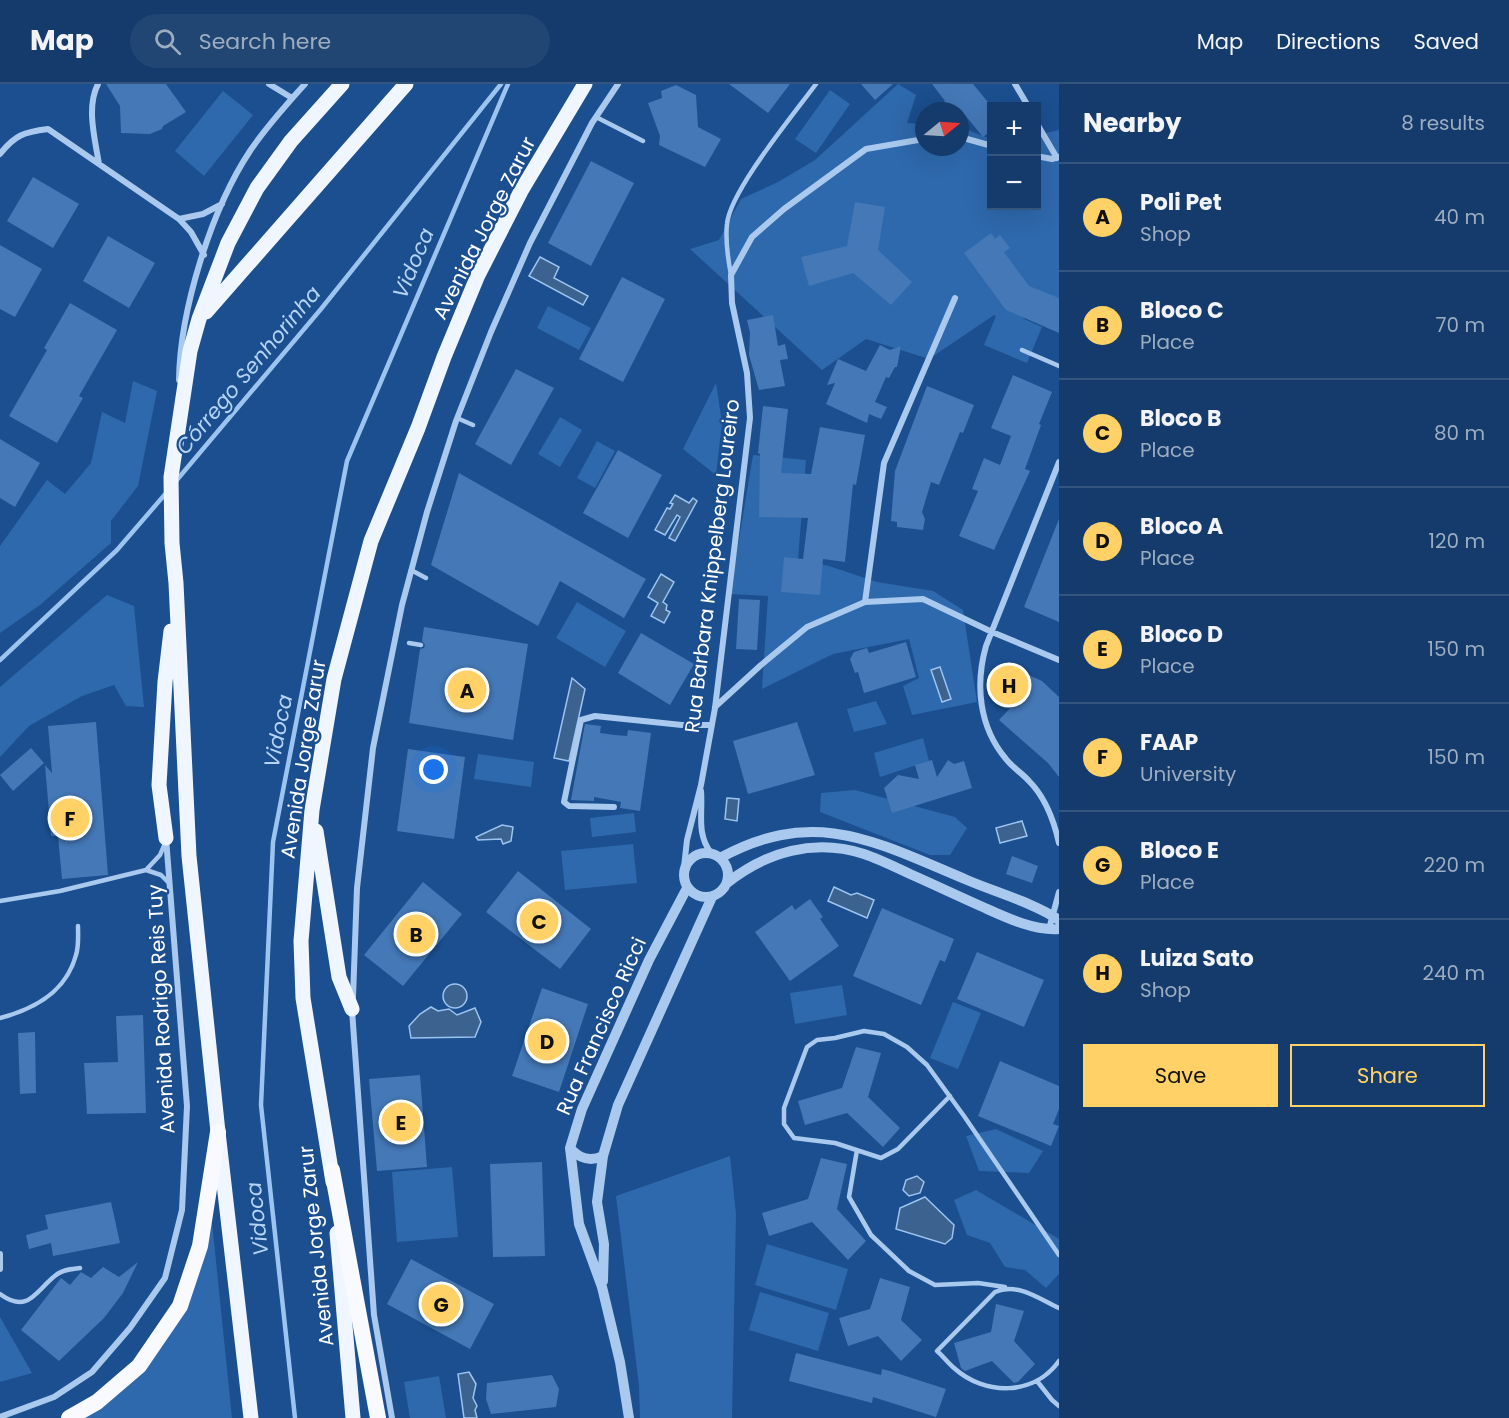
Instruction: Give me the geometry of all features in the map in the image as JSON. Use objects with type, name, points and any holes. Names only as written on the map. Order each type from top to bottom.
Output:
[{"type":"highway","points":[[69,1418],[97,1402],[139,1366],[180,1306],[200,1246],[218,1132]]},
{"type":"highway","points":[[332,1170],[378,1418]]},
{"type":"main road","points":[[251,1418],[189,856],[176,583],[172,543],[171,477],[190,351],[199,319],[228,243],[257,188],[291,141],[342,84]]},
{"type":"main road","points":[[199,319],[406,84]]},
{"type":"main road","name":"Avenida Jorge Zarur","points":[[353,1418],[332,1170],[303,998],[301,941],[312,810],[334,679],[371,541],[478,275],[521,191],[585,84]]},
{"type":"main road","points":[[166,838],[159,785],[165,682],[176,583]]},
{"type":"main road","points":[[312,810],[339,977],[352,1009]]},
{"type":"street","points":[[98,84],[94,92],[92,110],[99,164]]},
{"type":"street","points":[[269,84],[292,98]]},
{"type":"street","points":[[181,406],[179,381],[181,338],[204,255],[222,204],[249,153],[305,84]]},
{"type":"street","points":[[392,1418],[374,1315],[352,1009],[357,888],[373,748],[411,570],[457,418],[530,243],[597,117],[618,84]]},
{"type":"street","points":[[1015,84],[1026,102]]},
{"type":"street","points":[[0,154],[15,137],[29,131],[48,129],[179,219],[191,232],[204,255]]},
{"type":"street","points":[[1041,130],[1058,157],[1052,159],[1041,157]]},
{"type":"street","points":[[969,140],[987,145]]},
{"type":"street","points":[[731,275],[752,237],[784,209],[866,149],[915,141]]},
{"type":"street","points":[[179,219],[203,214],[222,204]]},
{"type":"street","name":"Rua Barbara Knippelberg Loureiro","points":[[684,867],[687,840],[701,785],[715,708],[750,418],[747,373],[732,303],[731,275]]},
{"type":"street","points":[[865,602],[884,463],[956,298]]},
{"type":"street","points":[[1059,462],[992,632],[982,660],[980,675],[980,697],[984,719],[1001,753],[1029,781],[1045,804],[1056,829],[1059,843]]},
{"type":"street","points":[[715,708],[760,665],[807,627],[865,602],[923,599],[992,632],[1059,660]]},
{"type":"street","points":[[614,807],[569,806],[564,802],[580,720],[595,716],[682,725],[711,725]]},
{"type":"street","name":"Rua Barbara Knippelberg Loureiro","points":[[701,785],[700,826],[706,847],[716,856]]},
{"type":"street","points":[[1056,918],[886,846],[849,835],[811,831],[773,836],[716,856],[700,853],[691,858],[684,867],[683,878],[687,888],[698,897],[712,897],[719,894],[727,883],[741,872],[772,856],[806,848],[835,848],[878,859],[1001,915],[1054,930],[1056,918],[1059,892]]},
{"type":"street","name":"Avenida Rodrigo Reis Tuy","points":[[0,1417],[54,1397],[92,1372],[130,1328],[165,1278],[182,1210],[187,1106],[166,838]]},
{"type":"street","points":[[716,856],[727,868],[727,883]]},
{"type":"street","name":"Rua Francisco Ricci","points":[[629,1418],[620,1362],[602,1287],[579,1224],[570,1148],[582,1109],[629,1002],[687,888]]},
{"type":"street","name":"Rua Francisco Ricci","points":[[602,1287],[604,1244],[597,1202],[603,1156],[618,1105],[712,897]]},
{"type":"street","points":[[570,1148],[582,1158],[590,1160],[603,1156]]},
{"type":"street","points":[[0,1254],[0,1269]]},
{"type":"lane","points":[[731,275],[727,250],[727,223],[734,201],[750,175],[816,84]]},
{"type":"lane","points":[[597,117],[643,141]]},
{"type":"lane","points":[[1022,350],[1059,366]]},
{"type":"lane","points":[[457,418],[473,425]]},
{"type":"lane","points":[[411,570],[426,578]]},
{"type":"lane","points":[[410,643],[421,645]]},
{"type":"lane","points":[[146,870],[160,855],[166,838]]},
{"type":"lane","points":[[0,901],[60,891],[146,870],[161,875],[171,885]]},
{"type":"lane","points":[[0,1018],[21,1013],[50,998],[69,976],[77,953],[78,926]]},
{"type":"lane","points":[[950,1096],[898,1149],[881,1158],[835,1143],[794,1138],[784,1124],[784,1108],[797,1068],[807,1047],[817,1040],[864,1031],[884,1034],[907,1047],[927,1065],[950,1096],[1059,1255]]},
{"type":"lane","points":[[857,1150],[849,1197],[871,1234],[909,1270],[935,1285],[978,1283],[1018,1290],[1059,1308]]},
{"type":"lane","points":[[0,1293],[10,1301],[23,1302],[34,1297],[58,1273],[80,1268]]},
{"type":"lane","points":[[1006,1288],[996,1293],[937,1350],[955,1369],[976,1381],[1014,1389],[1037,1381],[1059,1361]]},
{"type":"lane","points":[[1037,1381],[1059,1406]]},
{"type":"shaded area","points":[[898,84],[916,95],[907,123],[915,123],[915,156],[969,156],[969,130],[987,137],[987,210],[1041,210],[1041,134],[1059,130],[1059,321],[1022,318],[1042,327],[1027,363],[984,345],[996,316],[994,315],[929,359],[866,339],[822,370],[690,249],[719,240],[741,199],[778,182],[815,160]]},
{"type":"shaded area","points":[[830,90],[850,104],[816,153],[795,139]]},
{"type":"shaded area","points":[[223,91],[253,115],[204,176],[175,151]]},
{"type":"shaded area","points":[[540,257],[559,267],[554,278],[588,296],[583,305],[529,276]]},
{"type":"shaded area","points":[[548,306],[591,328],[579,350],[537,328]]},
{"type":"shaded area","points":[[133,381],[157,391],[138,486],[111,521],[111,543],[40,605],[0,633],[0,546],[47,480],[65,494],[91,463],[102,412],[125,423]]},
{"type":"shaded area","points":[[716,383],[722,423],[716,475],[683,449]]},
{"type":"shaded area","points":[[560,417],[582,430],[560,467],[538,454]]},
{"type":"shaded area","points":[[597,441],[615,451],[595,488],[577,478]]},
{"type":"shaded area","points":[[753,455],[806,460],[798,559],[829,566],[877,582],[933,591],[963,610],[977,702],[912,715],[903,686],[919,678],[909,639],[833,654],[762,689],[768,596],[730,594]]},
{"type":"shaded area","points":[[675,495],[689,503],[693,498],[697,501],[675,541],[669,538],[680,517],[677,515],[665,535],[655,530],[667,508],[670,509],[673,504],[670,503]]},
{"type":"shaded area","points":[[661,574],[674,582],[663,602],[667,605],[666,610],[670,612],[664,623],[651,616],[658,603],[648,597]]},
{"type":"shaded area","points":[[107,595],[134,606],[144,707],[126,706],[114,685],[82,696],[29,726],[0,757],[0,687]]},
{"type":"shaded area","points":[[577,602],[626,631],[605,667],[556,638]]},
{"type":"shaded area","points":[[940,667],[951,699],[942,702],[931,670]]},
{"type":"shaded area","points":[[572,678],[585,689],[569,761],[554,758]]},
{"type":"shaded area","points":[[876,701],[887,724],[854,732],[847,709]]},
{"type":"shaded area","points":[[923,738],[929,761],[880,777],[874,753]]},
{"type":"shaded area","points":[[478,754],[534,762],[531,787],[474,779]]},
{"type":"shaded area","points":[[855,790],[955,817],[967,828],[950,855],[930,855],[820,812],[821,793]]},
{"type":"shaded area","points":[[727,798],[739,799],[737,821],[725,819]]},
{"type":"shaded area","points":[[634,813],[636,832],[592,837],[590,818]]},
{"type":"shaded area","points":[[1022,821],[1027,836],[1000,843],[996,828]]},
{"type":"shaded area","points":[[502,825],[513,827],[511,841],[503,844],[501,839],[478,840],[476,837]]},
{"type":"shaded area","points":[[633,844],[637,883],[565,890],[561,851]]},
{"type":"shaded area","points":[[834,887],[851,895],[857,893],[874,900],[867,918],[828,901]]},
{"type":"shaded area","points":[[455,984],[460,985],[466,991],[466,1001],[460,1007],[455,1008],[450,1007],[444,1001],[443,996],[444,991],[450,985]]},
{"type":"shaded area","points":[[842,985],[847,1015],[795,1024],[790,993]]},
{"type":"shaded area","points":[[953,1002],[981,1013],[958,1069],[930,1058]]},
{"type":"shaded area","points":[[431,1007],[438,1011],[449,1009],[457,1015],[475,1008],[481,1022],[475,1037],[411,1038],[409,1026],[420,1014]]},
{"type":"shaded area","points":[[996,1129],[1043,1151],[1029,1173],[979,1171],[966,1136]]},
{"type":"shaded area","points":[[730,1156],[736,1214],[732,1418],[640,1418],[639,1386],[616,1196]]},
{"type":"shaded area","points":[[452,1167],[458,1237],[397,1242],[392,1172]]},
{"type":"shaded area","points":[[917,1176],[924,1182],[920,1193],[909,1196],[903,1190],[906,1180]]},
{"type":"shaded area","points":[[976,1190],[1059,1239],[1059,1274],[1046,1288],[1025,1270],[1005,1267],[990,1243],[967,1235],[954,1200]]},
{"type":"shaded area","points":[[925,1197],[954,1225],[952,1238],[945,1244],[896,1229],[900,1208]]},
{"type":"shaded area","points":[[212,1222],[232,1418],[79,1418],[149,1363]]},
{"type":"shaded area","points":[[767,1244],[848,1269],[836,1310],[755,1285]]},
{"type":"shaded area","points":[[760,1292],[829,1313],[818,1351],[749,1330]]},
{"type":"shaded area","points":[[0,1317],[32,1373],[0,1382]]},
{"type":"shaded area","points":[[469,1372],[476,1384],[473,1398],[477,1406],[475,1410],[477,1418],[464,1418],[458,1374]]},
{"type":"shaded area","points":[[439,1376],[446,1418],[410,1418],[404,1382]]},
{"type":"building","points":[[106,84],[166,84],[186,112],[163,126],[162,129],[150,134],[121,133],[120,106]]},
{"type":"building","points":[[729,84],[790,84],[768,113]]},
{"type":"building","points":[[861,84],[893,84],[875,100]]},
{"type":"building","points":[[932,84],[973,84],[988,102],[987,134],[983,137],[969,120],[969,102],[945,101]]},
{"type":"building","points":[[676,85],[696,95],[698,127],[721,139],[705,167],[659,145],[660,136],[648,103],[662,98],[661,91]]},
{"type":"building","points":[[591,161],[634,183],[591,266],[548,243]]},
{"type":"building","points":[[33,177],[79,204],[53,248],[7,221]]},
{"type":"building","points":[[855,202],[885,207],[878,250],[912,282],[891,305],[853,273],[809,286],[801,257],[847,246]]},
{"type":"building","points":[[991,233],[995,239],[1000,235],[1010,248],[1004,252],[1029,286],[1059,298],[1059,333],[1006,310],[964,253]]},
{"type":"building","points":[[108,236],[155,263],[129,308],[83,281]]},
{"type":"building","points":[[0,245],[42,269],[15,317],[0,309]]},
{"type":"building","points":[[622,277],[665,299],[623,382],[579,359]]},
{"type":"building","points":[[70,303],[117,330],[79,396],[83,398],[57,443],[9,416],[47,350],[44,348]]},
{"type":"building","points":[[773,315],[778,346],[785,344],[788,359],[780,360],[785,386],[759,390],[749,355],[750,333],[747,320]]},
{"type":"building","points":[[880,345],[890,350],[901,346],[897,367],[889,378],[886,377],[875,402],[887,407],[881,419],[869,414],[867,423],[826,404],[835,383],[827,385],[838,359],[866,371]]},
{"type":"building","points":[[516,369],[554,388],[511,465],[475,444]]},
{"type":"building","points":[[1013,375],[1052,392],[1025,469],[1030,471],[994,550],[959,536],[978,491],[972,489],[984,458],[1000,465],[1011,436],[991,428]]},
{"type":"building","points":[[927,386],[974,405],[963,433],[960,432],[939,485],[931,482],[922,512],[925,519],[923,530],[897,527],[897,522],[891,521],[895,471]]},
{"type":"building","points":[[763,406],[788,409],[781,473],[811,474],[820,427],[865,435],[856,485],[853,484],[845,562],[823,559],[820,595],[781,592],[784,557],[803,559],[808,518],[759,517],[760,454],[758,453]]},
{"type":"building","points":[[0,439],[40,463],[15,507],[0,498]]},
{"type":"building","points":[[618,450],[662,475],[628,538],[583,513]]},
{"type":"building","points":[[459,473],[646,579],[624,618],[560,581],[538,626],[431,565]]},
{"type":"building","points":[[1059,519],[1059,622],[1024,607]]},
{"type":"building","points":[[739,599],[760,600],[757,650],[736,649]]},
{"type":"building","points":[[424,627],[528,644],[513,740],[409,723],[420,649],[425,645],[422,641]]},
{"type":"building","points":[[641,633],[694,664],[670,705],[618,673]]},
{"type":"building","points":[[906,642],[916,677],[864,693],[858,672],[855,673],[850,659],[854,652],[867,648],[869,653]]},
{"type":"building","points":[[1004,664],[1042,681],[1059,697],[1059,777],[1048,763],[999,720],[1013,705],[998,698],[1000,693],[996,692],[1002,678],[999,676]]},
{"type":"building","points":[[96,722],[108,875],[62,879],[58,836],[51,836],[45,765],[52,773],[48,726]]},
{"type":"building","points":[[797,722],[815,775],[748,794],[733,741]]},
{"type":"building","points":[[585,724],[601,726],[600,733],[627,736],[628,730],[651,733],[640,811],[620,808],[621,802],[594,797],[594,801],[571,800]]},
{"type":"building","points":[[31,748],[44,763],[13,791],[0,775]]},
{"type":"building","points":[[408,749],[465,757],[454,839],[397,831]]},
{"type":"building","points":[[932,760],[937,777],[948,760],[954,764],[964,761],[972,788],[892,813],[884,788],[898,775],[919,779],[915,765]]},
{"type":"building","points":[[1012,856],[1038,866],[1032,883],[1006,874]]},
{"type":"building","points":[[518,871],[591,929],[560,969],[486,912]]},
{"type":"building","points":[[423,882],[462,914],[403,986],[364,955]]},
{"type":"building","points":[[810,899],[823,917],[820,919],[839,946],[790,981],[755,932],[792,905],[795,910]]},
{"type":"building","points":[[882,908],[954,939],[945,962],[940,960],[921,1005],[853,976]]},
{"type":"building","points":[[977,952],[1044,980],[1024,1027],[957,999]]},
{"type":"building","points":[[542,988],[588,1004],[559,1092],[512,1076]]},
{"type":"building","points":[[143,1015],[146,1113],[87,1114],[84,1063],[118,1062],[116,1016]]},
{"type":"building","points":[[35,1032],[36,1093],[20,1094],[18,1033]]},
{"type":"building","points":[[856,1047],[881,1053],[868,1097],[900,1128],[883,1147],[847,1113],[805,1125],[798,1101],[842,1088]]},
{"type":"building","points":[[1000,1061],[1059,1086],[1059,1109],[1053,1124],[1059,1126],[1051,1146],[978,1116]]},
{"type":"building","points":[[420,1075],[427,1167],[377,1171],[369,1079]]},
{"type":"building","points":[[821,1158],[847,1164],[837,1209],[866,1241],[848,1260],[812,1222],[769,1236],[762,1213],[808,1199]]},
{"type":"building","points":[[542,1162],[545,1256],[493,1257],[490,1164]]},
{"type":"building","points":[[111,1202],[120,1243],[53,1256],[51,1243],[29,1249],[26,1235],[48,1229],[45,1215]]},
{"type":"building","points":[[411,1259],[494,1304],[470,1349],[387,1304]]},
{"type":"building","points":[[138,1262],[123,1293],[104,1318],[59,1361],[21,1330],[61,1278],[70,1285],[81,1272],[91,1278],[103,1267],[119,1277]]},
{"type":"building","points":[[880,1278],[910,1287],[901,1320],[922,1340],[901,1361],[878,1336],[848,1346],[839,1318],[870,1309]]},
{"type":"building","points":[[996,1304],[1024,1311],[1014,1341],[1035,1364],[1018,1382],[1014,1383],[992,1361],[965,1371],[961,1368],[954,1343],[991,1332]]},
{"type":"building","points":[[796,1353],[881,1375],[882,1369],[946,1389],[936,1417],[873,1397],[872,1403],[789,1381]]},
{"type":"building","points":[[552,1375],[559,1389],[556,1407],[491,1414],[486,1399],[487,1383]]},
{"type":"waterway","name":"Córrego Senhorinha","points":[[176,481],[321,309],[501,84]]},
{"type":"waterway","name":"Vidoca","points":[[295,1418],[261,1105],[273,842],[347,461],[508,84]]},
{"type":"waterway","name":"Córrego Senhorinha","points":[[0,660],[117,550],[167,492]]},
{"type":"place","name":"Luiza Sato","points":[[1009,685]]},
{"type":"place","name":"Poli Pet","points":[[467,690]]},
{"type":"place","name":"FAAP","points":[[70,818]]},
{"type":"place","name":"Bloco B","points":[[539,921]]},
{"type":"place","name":"Bloco C","points":[[416,934]]},
{"type":"place","name":"Bloco A","points":[[547,1041]]},
{"type":"place","name":"Bloco D","points":[[401,1122]]},
{"type":"place","name":"Bloco E","points":[[441,1304]]}]
